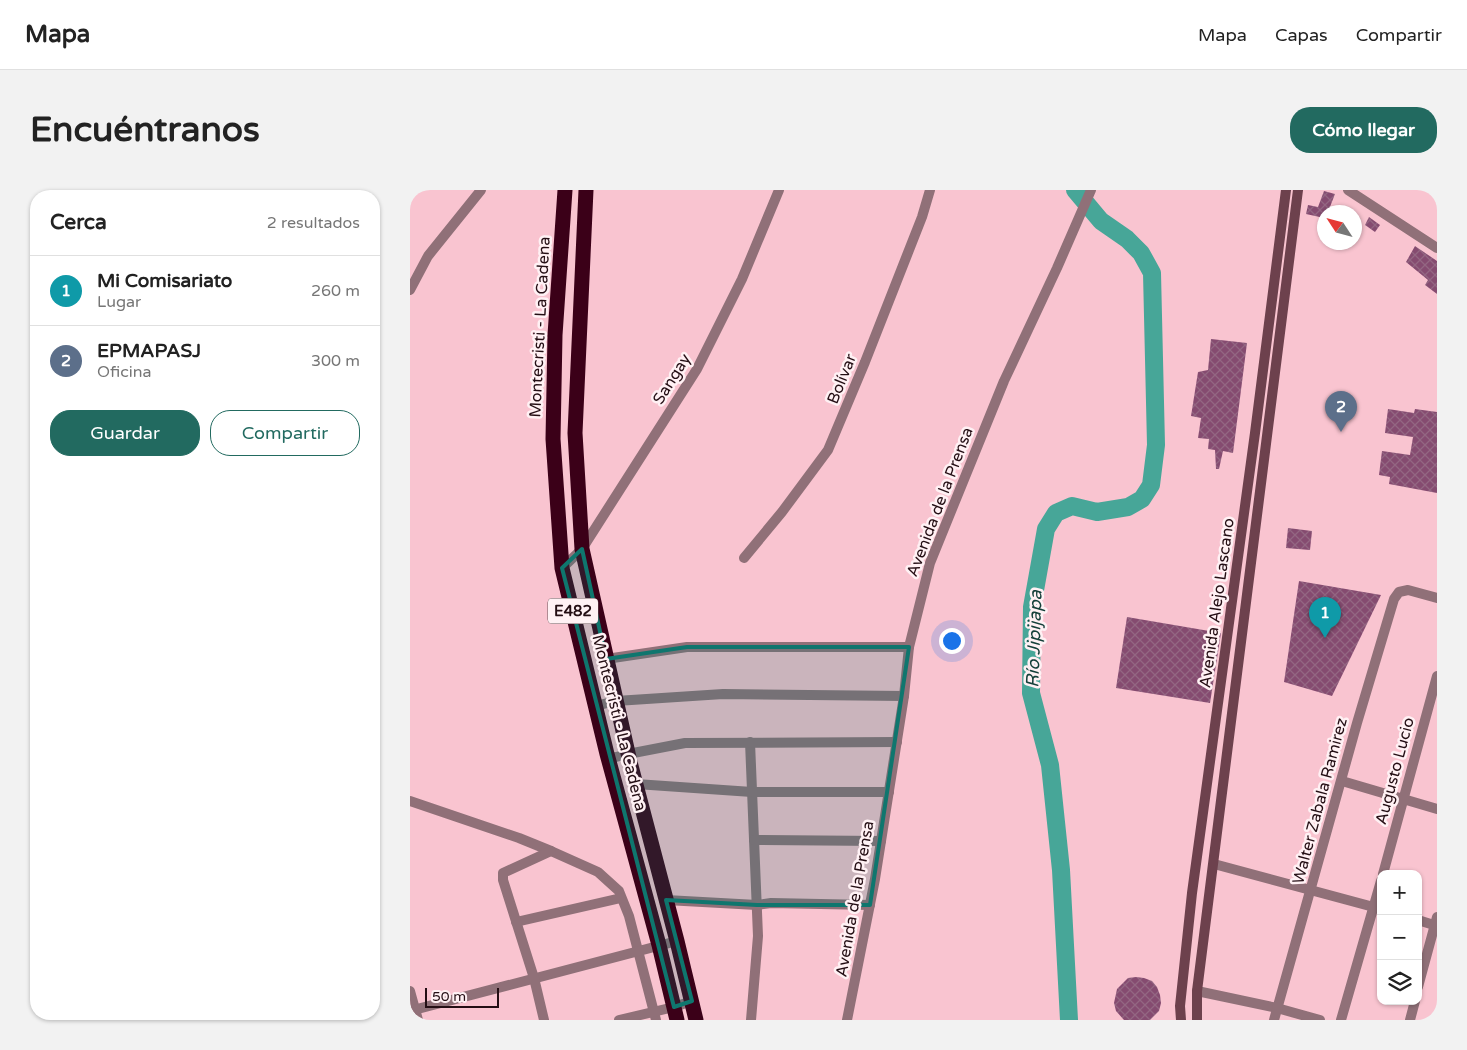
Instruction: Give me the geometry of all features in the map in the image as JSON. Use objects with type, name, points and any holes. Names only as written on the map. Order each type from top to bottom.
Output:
[{"type":"highway","name":"Montecristi - La Cadena","points":[[565,190],[555,335],[553,439],[562,568],[608,759],[676,1014]]},
{"type":"highway","name":"Montecristi - La Cadena","points":[[586,190],[574,433],[582,549],[628,754],[696,1020]]},
{"type":"main road","name":"Avenida Alejo Lascano","points":[[1181,1020],[1180,1006],[1192,893],[1256,433],[1286,190]]},
{"type":"main road","name":"Avenida Alejo Lascano","points":[[1197,1020],[1197,991],[1298,190]]},
{"type":"street","points":[[410,290],[428,256],[481,190]]},
{"type":"street","name":"Sangay","points":[[562,568],[582,549],[697,368],[742,279],[779,190]]},
{"type":"street","name":"Bolívar","points":[[744,558],[782,512],[828,450],[869,353],[922,217],[930,190]]},
{"type":"street","points":[[1348,190],[1437,248]]},
{"type":"street","name":"Avenida de la Prensa","points":[[847,1020],[881,841],[904,696],[909,647],[930,563],[1004,381],[1090,193]]},
{"type":"street","name":"Walter Zabala Ramirez","points":[[1274,1020],[1394,599],[1399,592],[1408,590],[1437,598]]},
{"type":"street","points":[[606,660],[687,647],[909,647]]},
{"type":"street","name":"Augusto Lucio","points":[[1384,870],[1437,676]]},
{"type":"street","points":[[596,706],[616,701],[724,694],[904,696]]},
{"type":"street","points":[[750,742],[758,936],[752,1020]]},
{"type":"street","points":[[608,759],[685,744],[897,742]]},
{"type":"street","points":[[1342,781],[1437,808]]},
{"type":"street","points":[[636,784],[752,792],[889,792]]},
{"type":"street","points":[[410,801],[519,838],[598,872],[619,891],[629,916],[655,1016]]},
{"type":"street","points":[[754,840],[881,841]]},
{"type":"street","points":[[544,1020],[534,978],[503,880],[503,873],[550,851]]},
{"type":"street","points":[[1214,864],[1377,908],[1342,1020]]},
{"type":"street","points":[[516,922],[621,898]]},
{"type":"street","points":[[666,900],[757,905],[771,903],[870,904]]},
{"type":"street","points":[[1422,920],[1436,922],[1422,973]]},
{"type":"street","points":[[410,991],[415,1014],[534,978],[677,941]]},
{"type":"street","points":[[1197,991],[1277,1008],[1320,1020]]},
{"type":"street","points":[[619,1020],[676,1014],[692,1001]]},
{"type":"street","points":[[1410,1020],[1414,1005]]},
{"type":"highlighted area","points":[[582,549],[606,659],[687,647],[909,647],[870,905],[757,905],[666,900],[692,1001],[674,1007],[562,568]]},
{"type":"building","points":[[1324,191],[1335,194],[1331,205],[1319,205]]},
{"type":"building","points":[[1308,205],[1317,207],[1317,216],[1306,214]]},
{"type":"building","points":[[1369,217],[1380,225],[1375,232],[1365,225]]},
{"type":"building","points":[[1415,246],[1437,261],[1437,294],[1425,285],[1428,280],[1406,262]]},
{"type":"building","points":[[1211,339],[1247,343],[1233,453],[1223,451],[1219,469],[1216,469],[1215,450],[1208,449],[1209,439],[1198,438],[1201,418],[1191,416],[1198,372],[1208,370]]},
{"type":"building","points":[[1388,409],[1414,413],[1415,409],[1437,412],[1437,493],[1389,484],[1390,477],[1379,475],[1382,451],[1410,455],[1413,437],[1385,433]]},
{"type":"building","points":[[1288,528],[1312,531],[1310,550],[1286,548]]},
{"type":"building","points":[[1299,581],[1381,595],[1332,696],[1284,682]]},
{"type":"building","points":[[1127,617],[1221,633],[1210,703],[1116,688]]},
{"type":"building","points":[[1136,977],[1152,981],[1160,995],[1159,1011],[1150,1020],[1124,1020],[1116,1011],[1114,1003],[1117,989],[1128,978]]},
{"type":"waterway","name":"Río Jipijapa","points":[[1069,1020],[1061,870],[1050,765],[1031,693],[1032,607],[1046,529],[1056,513],[1072,506],[1097,512],[1128,507],[1142,499],[1151,485],[1156,445],[1152,273],[1141,253],[1127,239],[1101,221],[1075,190]]},
{"type":"place","name":"EPMAPASJ","points":[[1341,432]]},
{"type":"place","name":"Mi Comisariato","points":[[1325,638]]}]
